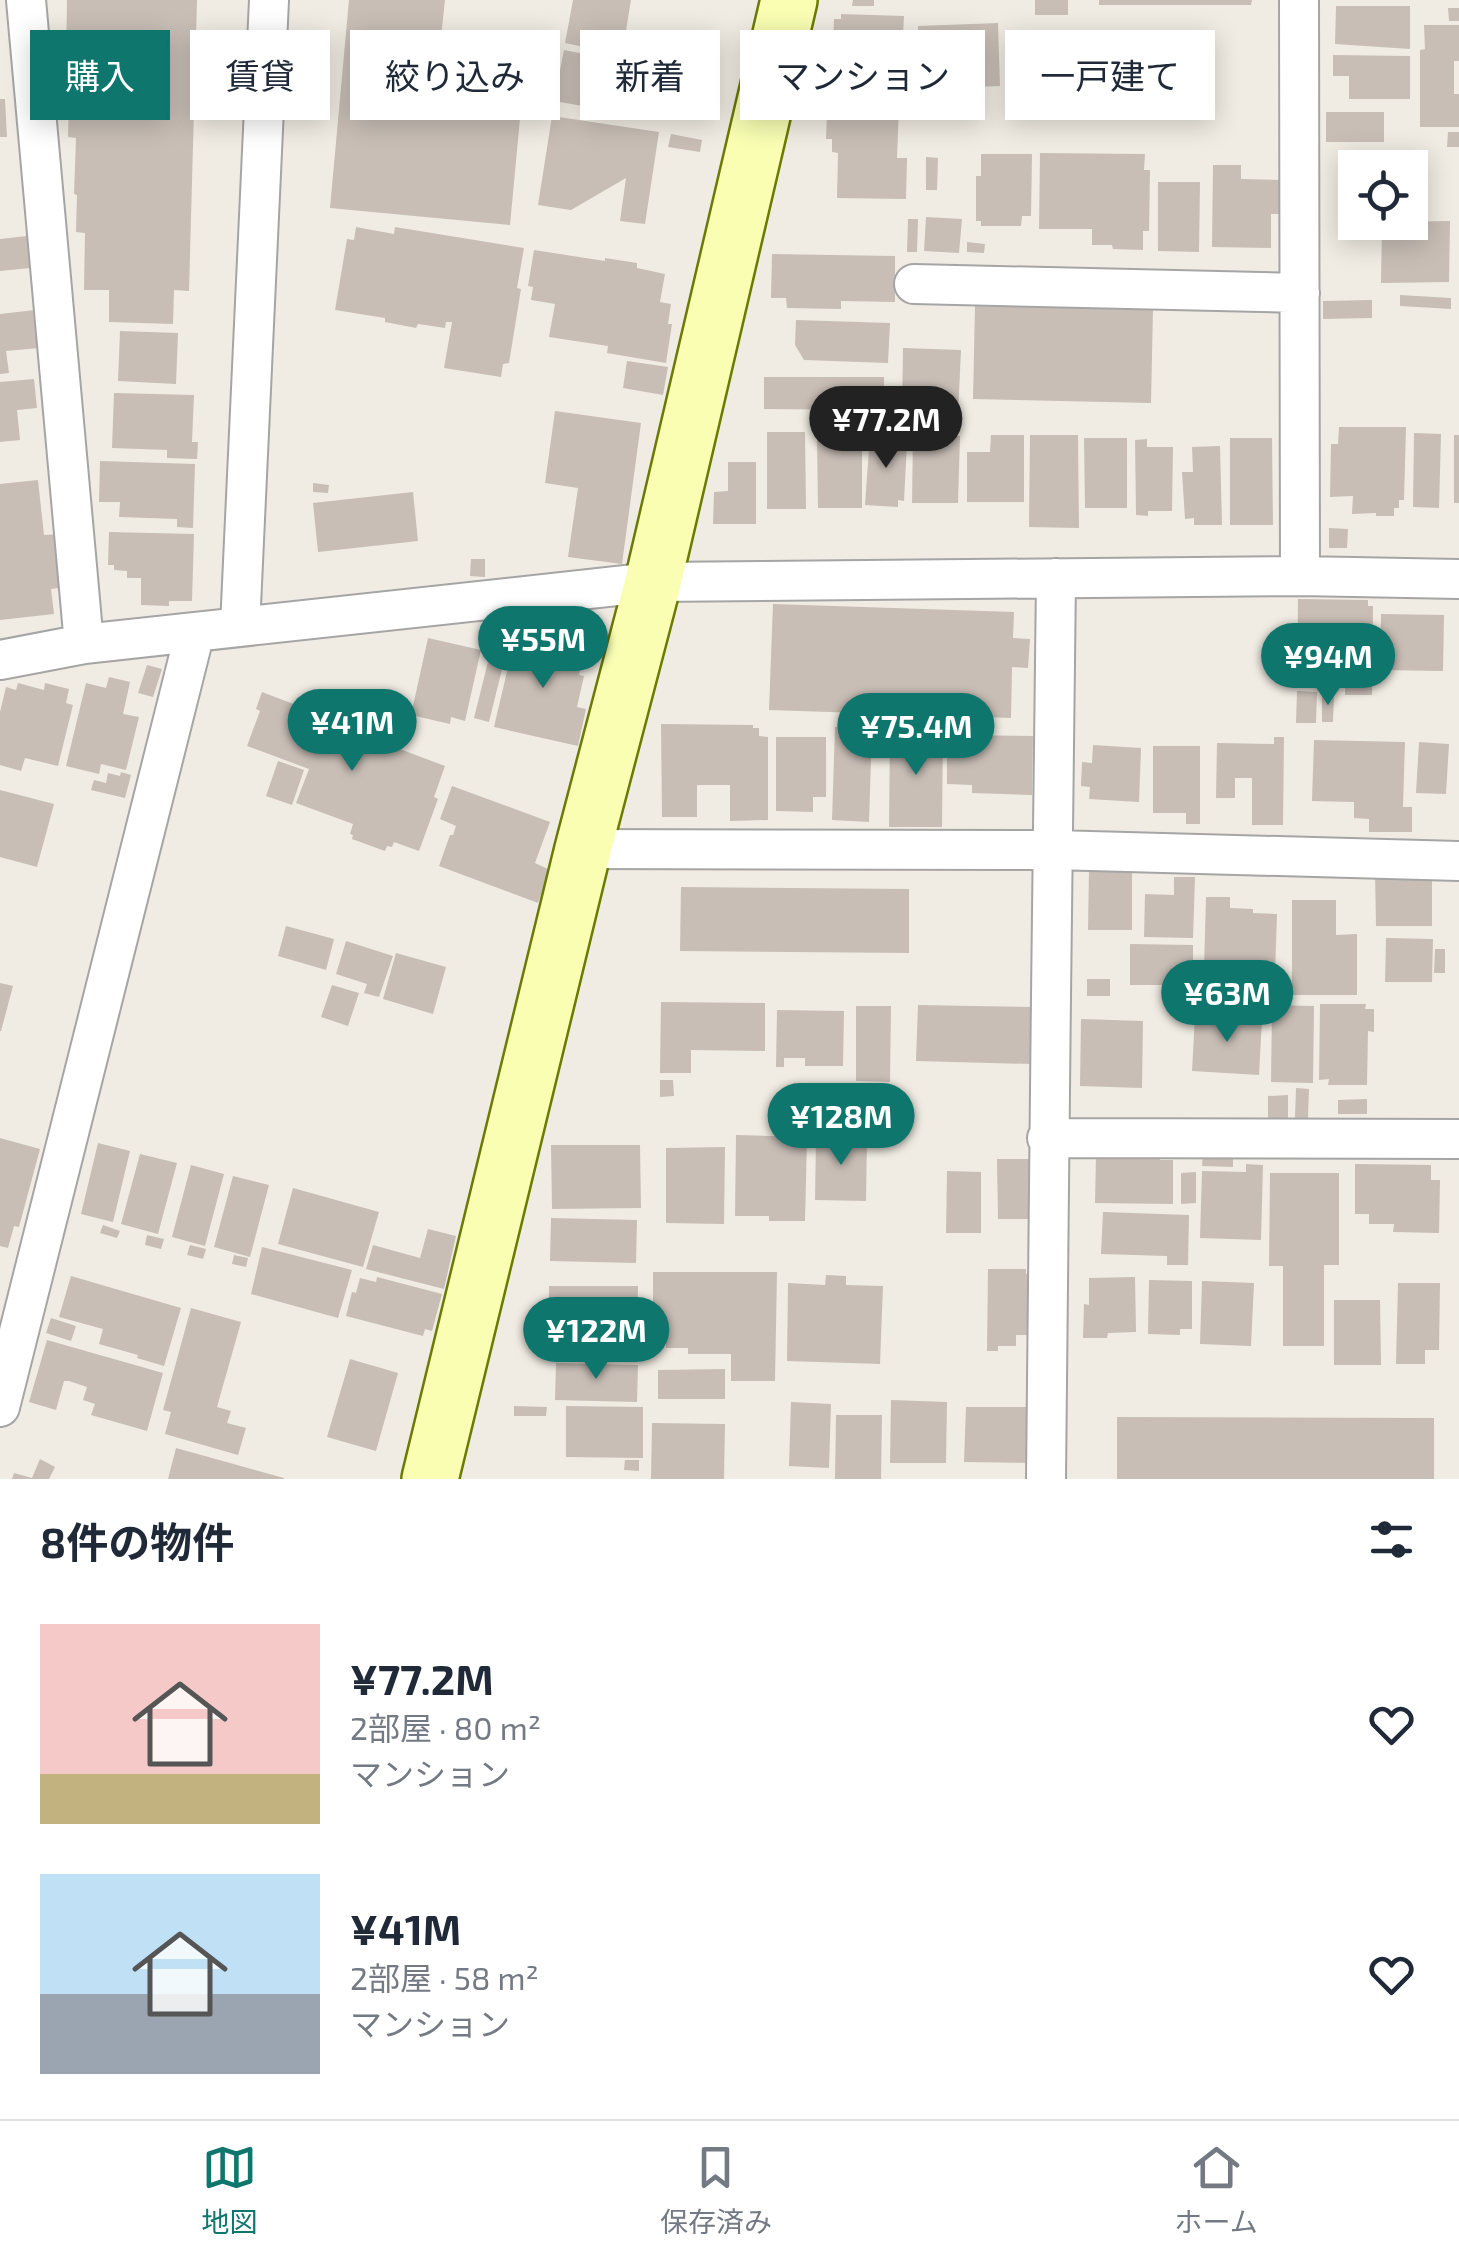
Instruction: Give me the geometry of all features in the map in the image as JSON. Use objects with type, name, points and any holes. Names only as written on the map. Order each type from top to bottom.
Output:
[{"type":"street","points":[[26,0],[84,644]]},
{"type":"street","points":[[240,626],[268,0]]},
{"type":"street","points":[[430,1479],[583,850],[653,582],[788,0]]},
{"type":"street","points":[[1299,0],[1300,576]]},
{"type":"street","points":[[914,284],[1300,294]]},
{"type":"street","points":[[0,660],[84,644],[653,582],[1300,576],[1459,579]]},
{"type":"street","points":[[1046,1479],[1056,578]]},
{"type":"street","points":[[0,1406],[195,632]]},
{"type":"street","points":[[583,850],[1054,850],[1459,862]]},
{"type":"street","points":[[1047,1138],[1459,1138]]},
{"type":"building","points":[[67,0],[197,0],[196,30],[190,30],[190,120],[194,120],[189,291],[174,290],[173,324],[109,322],[109,290],[84,290],[85,233],[76,232],[74,194],[76,138],[68,137],[68,120],[170,120],[170,30],[66,30]]},
{"type":"building","points":[[349,0],[445,0],[442,30],[350,30],[350,120],[520,120],[510,225],[330,208]]},
{"type":"building","points":[[573,0],[631,0],[626,30],[580,30],[580,46],[565,43]]},
{"type":"building","points":[[853,0],[874,0],[874,6],[852,6]]},
{"type":"building","points":[[1035,0],[1068,0],[1068,15],[1035,15]]},
{"type":"building","points":[[1099,0],[1252,0],[1251,5],[1099,5]]},
{"type":"building","points":[[1336,6],[1410,6],[1410,49],[1335,44]]},
{"type":"building","points":[[1448,8],[1459,8],[1459,21],[1449,21]]},
{"type":"building","points":[[841,14],[904,16],[903,30],[834,30],[834,19],[841,19]]},
{"type":"building","points":[[998,23],[1000,86],[985,87],[985,30],[918,30],[918,26]]},
{"type":"building","points":[[1424,25],[1459,25],[1454,94],[1459,94],[1459,127],[1420,127],[1420,50],[1425,49]]},
{"type":"building","points":[[564,50],[580,53],[580,106],[560,102]]},
{"type":"building","points":[[1333,55],[1410,56],[1410,99],[1349,99],[1349,76],[1333,76]]},
{"type":"building","points":[[0,99],[5,99],[7,137],[0,137]]},
{"type":"building","points":[[1326,112],[1384,112],[1384,142],[1326,142]]},
{"type":"building","points":[[560,117],[659,132],[645,224],[620,221],[626,178],[571,210],[538,205],[551,120]]},
{"type":"building","points":[[827,120],[898,120],[897,158],[907,158],[906,199],[837,198],[838,153],[832,152],[832,139],[826,139]]},
{"type":"building","points":[[1448,132],[1459,132],[1459,147],[1447,147]]},
{"type":"building","points":[[671,134],[702,140],[700,152],[668,147]]},
{"type":"building","points":[[1040,153],[1145,154],[1144,170],[1150,170],[1149,231],[1143,231],[1143,250],[1092,245],[1092,229],[1039,229]]},
{"type":"building","points":[[981,154],[1032,154],[1031,216],[1022,216],[1021,226],[981,226],[981,221],[976,221],[976,176],[981,176]]},
{"type":"building","points":[[926,157],[938,158],[937,190],[926,190]]},
{"type":"building","points":[[1213,165],[1241,165],[1241,179],[1283,180],[1283,205],[1279,214],[1271,214],[1271,248],[1212,247]]},
{"type":"building","points":[[1158,182],[1200,182],[1199,252],[1158,251]]},
{"type":"building","points":[[926,217],[962,219],[959,253],[924,251]]},
{"type":"building","points":[[908,219],[918,219],[917,252],[907,252]]},
{"type":"building","points":[[1428,221],[1450,221],[1449,282],[1381,283],[1382,240],[1428,240]]},
{"type":"building","points":[[356,227],[394,234],[395,227],[524,248],[509,363],[503,364],[501,377],[444,368],[452,322],[446,322],[445,328],[418,324],[416,328],[385,322],[385,318],[335,310],[347,239],[354,240]]},
{"type":"building","points":[[27,236],[30,268],[0,271],[0,239]]},
{"type":"building","points":[[967,242],[985,244],[984,253],[967,252]]},
{"type":"building","points":[[534,250],[637,263],[637,268],[665,274],[660,302],[671,304],[668,324],[672,324],[666,363],[607,353],[608,346],[549,337],[555,304],[531,300],[533,287],[528,286]]},
{"type":"building","points":[[772,254],[895,256],[895,302],[841,301],[841,309],[787,308],[786,298],[771,298]]},
{"type":"building","points":[[1400,295],[1451,298],[1451,309],[1400,306]]},
{"type":"building","points":[[1372,300],[1372,318],[1323,319],[1323,301]]},
{"type":"building","points":[[975,306],[1153,309],[1151,403],[973,399]]},
{"type":"building","points":[[35,310],[39,348],[6,351],[9,373],[0,374],[0,314]]},
{"type":"building","points":[[796,320],[890,323],[888,363],[804,360],[795,345]]},
{"type":"building","points":[[120,331],[178,333],[176,384],[118,381]]},
{"type":"building","points":[[903,348],[961,350],[958,415],[902,413]]},
{"type":"building","points":[[627,361],[668,367],[663,395],[623,388]]},
{"type":"building","points":[[764,377],[884,377],[884,410],[764,409]]},
{"type":"building","points":[[34,379],[37,408],[17,410],[20,440],[0,442],[0,382]]},
{"type":"building","points":[[114,393],[194,395],[192,442],[198,442],[197,459],[167,458],[167,450],[112,448]]},
{"type":"building","points":[[555,411],[641,423],[622,564],[568,557],[578,488],[545,483]]},
{"type":"building","points":[[1339,427],[1406,427],[1404,500],[1399,500],[1399,508],[1394,508],[1394,516],[1352,514],[1353,496],[1330,497],[1331,444],[1338,444]]},
{"type":"building","points":[[767,432],[805,432],[806,509],[767,509]]},
{"type":"building","points":[[1414,433],[1441,434],[1439,508],[1413,507]]},
{"type":"building","points":[[870,434],[898,436],[898,443],[907,443],[904,501],[898,500],[898,507],[865,505]]},
{"type":"building","points":[[913,435],[960,436],[958,503],[912,503]]},
{"type":"building","points":[[991,435],[1024,435],[1024,502],[967,502],[967,452],[990,452]]},
{"type":"building","points":[[1030,435],[1078,435],[1079,528],[1029,527]]},
{"type":"building","points":[[1454,435],[1459,435],[1459,503],[1454,503]]},
{"type":"building","points":[[862,437],[862,508],[818,508],[817,438]]},
{"type":"building","points":[[1084,438],[1127,438],[1127,508],[1085,508]]},
{"type":"building","points":[[1230,438],[1272,438],[1273,525],[1230,525]]},
{"type":"building","points":[[1147,439],[1147,447],[1173,447],[1172,511],[1148,511],[1148,516],[1136,515],[1135,440]]},
{"type":"building","points":[[1220,446],[1222,525],[1194,525],[1194,518],[1185,519],[1182,472],[1193,472],[1192,447]]},
{"type":"building","points":[[100,461],[195,464],[193,528],[177,527],[177,519],[119,517],[120,502],[99,502]]},
{"type":"building","points":[[728,462],[756,462],[756,524],[713,524],[714,492],[728,491]]},
{"type":"building","points":[[38,480],[44,535],[60,534],[66,587],[51,589],[54,614],[0,620],[0,484]]},
{"type":"building","points":[[313,483],[329,485],[328,493],[313,492]]},
{"type":"building","points":[[413,492],[418,541],[318,552],[313,503]]},
{"type":"building","points":[[1329,528],[1348,529],[1347,548],[1329,548]]},
{"type":"building","points":[[109,532],[194,534],[192,601],[169,601],[169,606],[141,605],[141,578],[127,578],[127,571],[108,565]]},
{"type":"building","points":[[471,559],[485,559],[485,577],[470,576]]},
{"type":"building","points":[[1298,599],[1368,600],[1368,606],[1373,606],[1372,695],[1345,695],[1345,688],[1297,688]]},
{"type":"building","points":[[773,604],[1014,612],[1013,638],[1030,639],[1028,668],[1012,667],[1011,718],[769,710]]},
{"type":"building","points":[[1381,614],[1444,615],[1443,671],[1380,670]]},
{"type":"building","points":[[516,633],[585,649],[577,707],[586,709],[578,746],[494,727]]},
{"type":"building","points":[[428,638],[481,650],[465,721],[451,717],[450,724],[411,715]]},
{"type":"building","points":[[493,642],[508,645],[489,722],[474,718]]},
{"type":"building","points":[[147,665],[162,669],[153,697],[138,693]]},
{"type":"building","points":[[109,677],[130,682],[123,714],[139,717],[126,770],[101,764],[99,774],[66,766],[86,683],[106,688]]},
{"type":"building","points":[[18,683],[44,690],[45,683],[69,689],[66,703],[73,705],[58,766],[25,758],[21,771],[0,765],[0,712],[6,687],[16,690]]},
{"type":"building","points":[[1297,691],[1317,692],[1316,723],[1296,723]]},
{"type":"building","points":[[262,692],[445,766],[419,851],[394,842],[385,851],[352,839],[353,824],[296,803],[309,769],[247,746],[260,711],[256,709]]},
{"type":"building","points":[[1322,694],[1334,694],[1333,722],[1322,722]]},
{"type":"building","points":[[661,724],[759,728],[759,736],[768,737],[768,820],[730,821],[730,785],[697,785],[697,817],[662,817]]},
{"type":"building","points":[[835,727],[872,728],[869,822],[832,820]]},
{"type":"building","points":[[890,728],[943,728],[942,827],[889,827]]},
{"type":"building","points":[[947,735],[1033,736],[1032,795],[972,793],[972,785],[947,784]]},
{"type":"building","points":[[776,737],[826,737],[826,797],[813,797],[813,812],[776,811]]},
{"type":"building","points":[[1274,737],[1284,737],[1283,825],[1252,825],[1252,778],[1235,778],[1235,798],[1216,798],[1217,743],[1274,744]]},
{"type":"building","points":[[1314,740],[1405,742],[1403,807],[1412,807],[1412,832],[1369,832],[1369,819],[1354,818],[1354,802],[1312,801]]},
{"type":"building","points":[[1419,742],[1449,744],[1446,794],[1416,793]]},
{"type":"building","points":[[1093,745],[1141,748],[1139,802],[1089,799],[1090,787],[1081,786],[1082,762],[1092,763]]},
{"type":"building","points":[[1153,746],[1200,746],[1200,824],[1186,824],[1186,813],[1153,813]]},
{"type":"building","points":[[278,761],[304,770],[292,805],[266,796]]},
{"type":"building","points":[[121,772],[131,775],[125,798],[91,790],[94,780],[106,783],[108,773],[120,776]]},
{"type":"building","points":[[452,786],[550,822],[535,863],[550,870],[538,903],[439,866],[456,826],[440,819]]},
{"type":"building","points":[[0,790],[54,804],[37,867],[0,857]]},
{"type":"building","points":[[1089,868],[1132,868],[1132,930],[1088,930]]},
{"type":"building","points":[[1375,872],[1432,872],[1432,926],[1376,926]]},
{"type":"building","points":[[1174,877],[1195,877],[1193,938],[1144,937],[1145,894],[1174,895]]},
{"type":"building","points":[[681,887],[909,889],[909,953],[680,951]]},
{"type":"building","points":[[1206,897],[1230,897],[1230,908],[1277,914],[1275,973],[1204,970]]},
{"type":"building","points":[[1292,900],[1336,900],[1336,935],[1357,934],[1357,995],[1292,995]]},
{"type":"building","points":[[286,926],[334,939],[326,970],[278,956]]},
{"type":"building","points":[[1386,938],[1433,939],[1432,982],[1385,982]]},
{"type":"building","points":[[346,941],[393,956],[379,997],[364,993],[367,984],[336,974]]},
{"type":"building","points":[[1130,944],[1193,945],[1193,985],[1130,985]]},
{"type":"building","points":[[1435,949],[1445,949],[1445,973],[1434,973]]},
{"type":"building","points":[[396,953],[446,967],[433,1014],[383,999]]},
{"type":"building","points":[[1087,979],[1110,979],[1110,996],[1087,996]]},
{"type":"building","points":[[0,983],[13,986],[1,1031],[0,1031]]},
{"type":"building","points":[[332,985],[359,993],[348,1026],[321,1017]]},
{"type":"building","points":[[661,1002],[765,1003],[765,1051],[691,1050],[691,1073],[660,1073]]},
{"type":"building","points":[[1320,1004],[1366,1004],[1365,1009],[1374,1009],[1374,1032],[1368,1031],[1367,1085],[1328,1085],[1329,1079],[1319,1080]]},
{"type":"building","points":[[918,1005],[1033,1007],[1032,1064],[916,1061]]},
{"type":"building","points":[[1272,1005],[1314,1006],[1313,1083],[1271,1082]]},
{"type":"building","points":[[856,1006],[891,1006],[890,1082],[856,1081]]},
{"type":"building","points":[[777,1010],[844,1011],[843,1066],[805,1066],[805,1058],[784,1058],[784,1067],[776,1067]]},
{"type":"building","points":[[1195,1016],[1262,1019],[1259,1075],[1192,1071]]},
{"type":"building","points":[[1081,1019],[1143,1021],[1142,1088],[1080,1086]]},
{"type":"building","points":[[660,1080],[673,1080],[674,1096],[660,1097]]},
{"type":"building","points":[[1296,1088],[1309,1089],[1308,1118],[1295,1118]]},
{"type":"building","points":[[1288,1095],[1288,1119],[1268,1119],[1268,1096]]},
{"type":"building","points":[[1367,1099],[1367,1114],[1338,1114],[1338,1100]]},
{"type":"building","points":[[736,1135],[807,1137],[805,1221],[735,1216]]},
{"type":"building","points":[[816,1136],[867,1136],[866,1201],[815,1200]]},
{"type":"building","points":[[0,1138],[40,1149],[19,1227],[14,1226],[8,1248],[0,1246]]},
{"type":"building","points":[[98,1143],[130,1151],[113,1222],[81,1214]]},
{"type":"building","points":[[551,1145],[640,1145],[641,1208],[552,1209]]},
{"type":"building","points":[[725,1147],[724,1224],[666,1223],[666,1148]]},
{"type":"building","points":[[1203,1152],[1233,1152],[1233,1167],[1202,1166]]},
{"type":"building","points":[[140,1154],[177,1163],[158,1234],[121,1224]]},
{"type":"building","points":[[1096,1155],[1160,1156],[1160,1160],[1173,1160],[1173,1204],[1095,1203]]},
{"type":"building","points":[[997,1159],[1035,1159],[1035,1219],[998,1219]]},
{"type":"building","points":[[1246,1164],[1263,1165],[1261,1240],[1200,1238],[1202,1171],[1246,1172]]},
{"type":"building","points":[[1355,1164],[1431,1165],[1431,1180],[1440,1180],[1439,1233],[1393,1232],[1394,1224],[1369,1224],[1369,1214],[1355,1214]]},
{"type":"building","points":[[191,1165],[224,1174],[205,1246],[172,1237]]},
{"type":"building","points":[[947,1171],[981,1172],[981,1233],[946,1233]]},
{"type":"building","points":[[1196,1172],[1196,1203],[1181,1204],[1181,1173]]},
{"type":"building","points":[[1270,1173],[1339,1173],[1339,1265],[1324,1265],[1324,1346],[1283,1346],[1283,1266],[1269,1266]]},
{"type":"building","points":[[233,1176],[269,1185],[250,1257],[214,1247]]},
{"type":"building","points":[[293,1188],[379,1212],[363,1267],[278,1244]]},
{"type":"building","points":[[1103,1212],[1189,1215],[1188,1265],[1167,1265],[1167,1256],[1101,1254]]},
{"type":"building","points":[[551,1218],[637,1220],[636,1263],[550,1261]]},
{"type":"building","points":[[103,1225],[120,1231],[117,1238],[100,1233]]},
{"type":"building","points":[[428,1229],[456,1236],[444,1289],[366,1269],[373,1245],[420,1258]]},
{"type":"building","points":[[147,1235],[164,1239],[161,1249],[145,1245]]},
{"type":"building","points":[[190,1245],[206,1249],[203,1259],[187,1255]]},
{"type":"building","points":[[262,1247],[352,1270],[338,1318],[251,1294]]},
{"type":"building","points":[[234,1255],[248,1258],[246,1267],[232,1264]]},
{"type":"building","points":[[988,1269],[1026,1269],[1026,1274],[1035,1275],[1034,1335],[1016,1335],[1016,1346],[998,1346],[998,1351],[987,1351]]},
{"type":"building","points":[[653,1272],[777,1272],[775,1381],[731,1381],[731,1354],[688,1354],[688,1348],[666,1348],[666,1325],[653,1325]]},
{"type":"building","points":[[826,1275],[846,1276],[846,1285],[883,1286],[880,1364],[787,1361],[788,1283],[825,1285]]},
{"type":"building","points":[[71,1276],[181,1308],[164,1366],[99,1344],[103,1329],[59,1317]]},
{"type":"building","points":[[377,1277],[442,1294],[432,1331],[425,1329],[423,1336],[346,1316],[360,1278],[376,1282]]},
{"type":"building","points":[[1135,1277],[1136,1332],[1083,1338],[1089,1278]]},
{"type":"building","points":[[1149,1280],[1192,1281],[1192,1329],[1180,1329],[1180,1335],[1148,1334]]},
{"type":"building","points":[[1202,1281],[1254,1283],[1251,1346],[1200,1344]]},
{"type":"building","points":[[1398,1283],[1440,1283],[1439,1350],[1425,1350],[1425,1364],[1396,1364]]},
{"type":"building","points":[[549,1286],[638,1286],[637,1336],[549,1335]]},
{"type":"building","points":[[1334,1300],[1380,1300],[1381,1365],[1334,1365]]},
{"type":"building","points":[[191,1308],[241,1322],[217,1407],[231,1411],[227,1423],[246,1428],[238,1455],[165,1434],[171,1412],[163,1410]]},
{"type":"building","points":[[51,1318],[76,1326],[71,1341],[46,1333]]},
{"type":"building","points":[[47,1340],[163,1373],[147,1431],[91,1415],[95,1404],[83,1400],[87,1387],[69,1381],[64,1381],[56,1410],[29,1402]]},
{"type":"building","points":[[350,1359],[398,1373],[376,1451],[327,1437]]},
{"type":"building","points":[[556,1363],[638,1365],[637,1402],[555,1400]]},
{"type":"building","points":[[725,1369],[725,1399],[658,1399],[658,1370]]},
{"type":"building","points":[[891,1400],[947,1402],[946,1463],[890,1463]]},
{"type":"building","points":[[791,1402],[831,1404],[829,1468],[789,1466]]},
{"type":"building","points":[[514,1406],[547,1407],[546,1416],[514,1416]]},
{"type":"building","points":[[566,1406],[643,1407],[643,1458],[566,1457]]},
{"type":"building","points":[[966,1407],[1033,1407],[1032,1463],[964,1462]]},
{"type":"building","points":[[836,1415],[882,1415],[881,1479],[835,1479]]},
{"type":"building","points":[[1117,1417],[1434,1418],[1434,1479],[1117,1479]]},
{"type":"building","points":[[652,1423],[725,1424],[724,1479],[651,1479]]},
{"type":"building","points":[[176,1448],[284,1478],[284,1479],[168,1479]]},
{"type":"building","points":[[40,1459],[55,1467],[49,1479],[12,1479],[14,1473],[32,1478]]},
{"type":"building","points":[[625,1460],[639,1460],[639,1471],[624,1470]]}]
